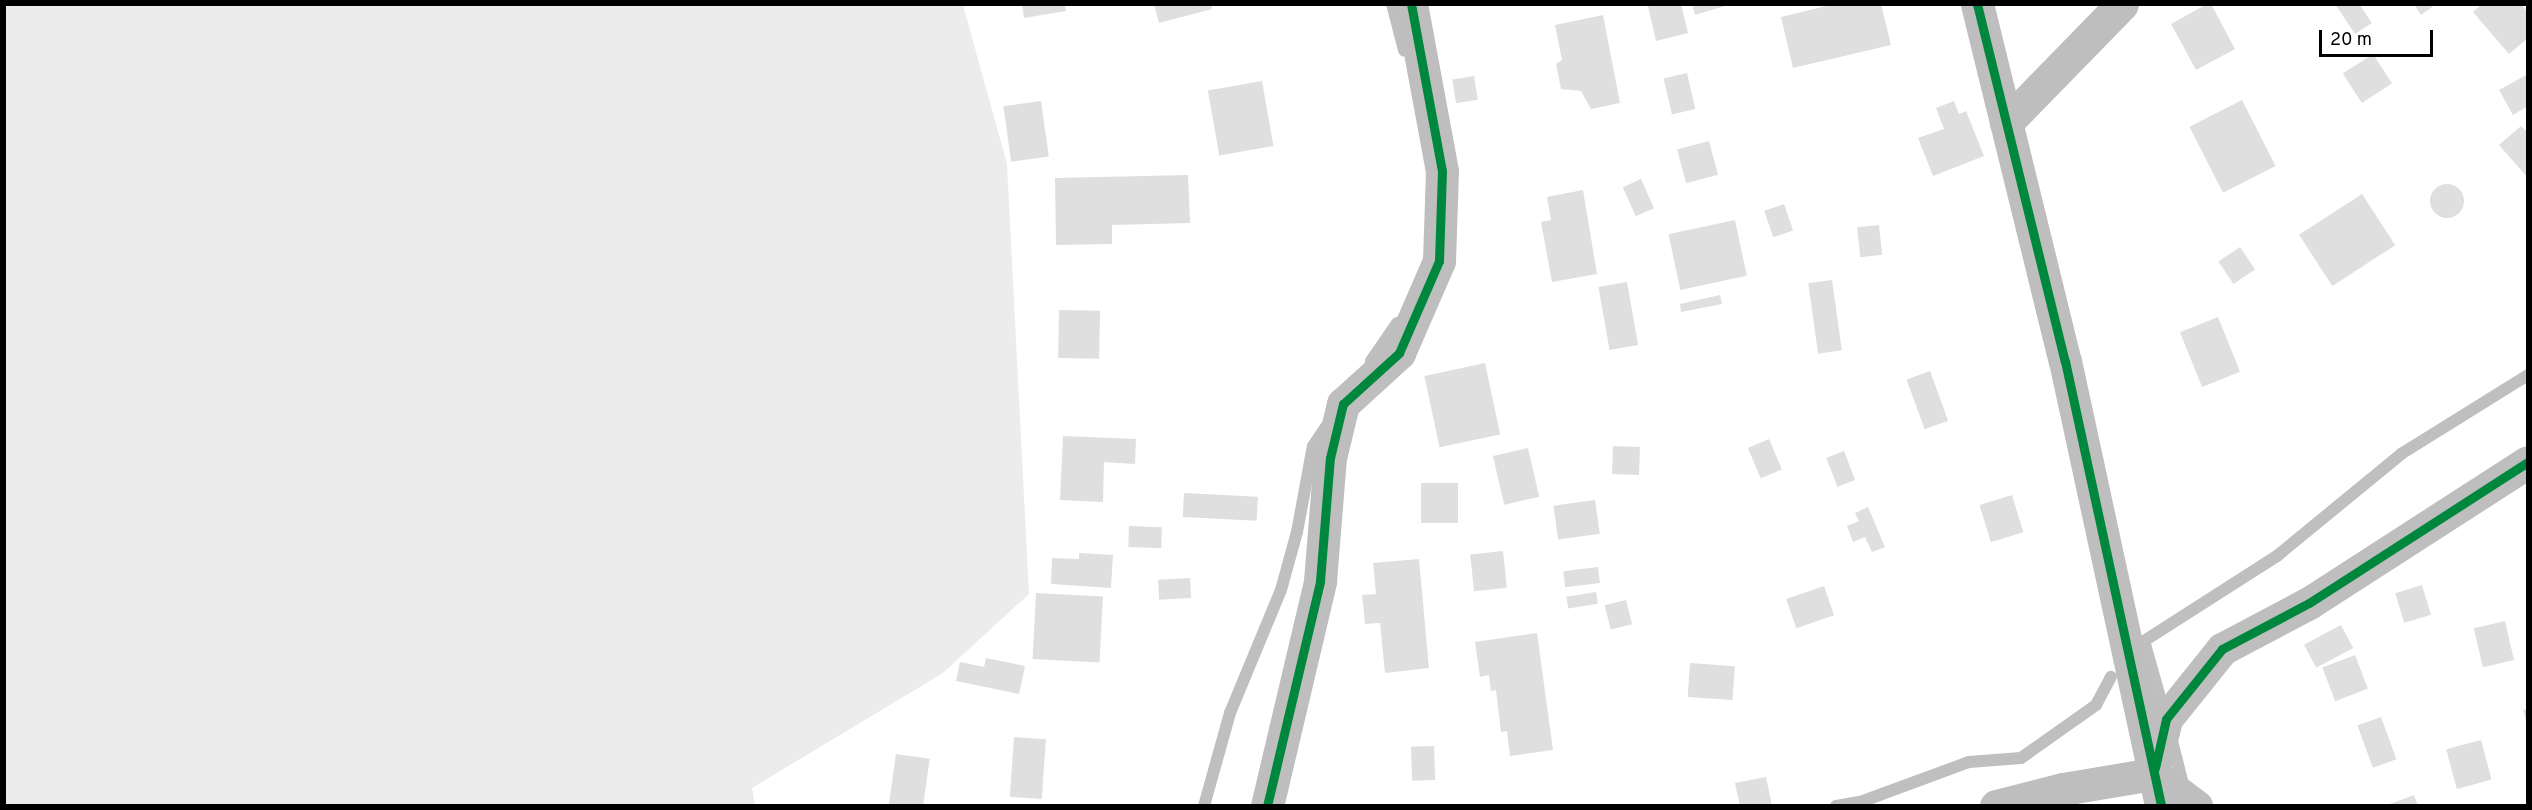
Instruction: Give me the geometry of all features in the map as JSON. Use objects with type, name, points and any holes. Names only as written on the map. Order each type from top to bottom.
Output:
[{"type":"street","points":[[1267,806],[1320,581],[1330,458],[1343,404],[1399,353],[1439,261],[1442,171],[1411,4]]},
{"type":"street","points":[[1977,4],[2065,362],[2161,806]]},
{"type":"street","points":[[2006,123],[2122,4]]},
{"type":"street","points":[[2153,774],[2166,719],[2222,649],[2309,603],[2528,462]]},
{"type":"street","points":[[1996,806],[2063,789],[2153,774],[2196,806]]},
{"type":"shaded area","points":[[5,4],[963,5],[1007,164],[1029,594],[943,673],[752,788],[755,805],[5,805]]},
{"type":"building","points":[[1154,4],[1211,4],[1212,9],[1159,23]]},
{"type":"building","points":[[1681,4],[1688,33],[1656,41],[1648,6]]},
{"type":"building","points":[[1692,4],[1727,4],[1728,5],[1695,15]]},
{"type":"building","points":[[1835,4],[1881,4],[1891,45],[1793,68],[1781,17]]},
{"type":"building","points":[[2211,4],[2235,49],[2196,70],[2171,24]]},
{"type":"building","points":[[2335,4],[2359,4],[2372,23],[2355,34]]},
{"type":"building","points":[[2414,4],[2436,4],[2421,15]]},
{"type":"building","points":[[2482,4],[2521,4],[2528,12],[2528,38],[2509,54],[2473,12]]},
{"type":"building","points":[[1022,5],[1065,5],[1066,11],[1024,18]]},
{"type":"building","points":[[1603,15],[1620,103],[1591,109],[1581,91],[1561,89],[1556,64],[1562,60],[1555,25]]},
{"type":"building","points":[[2373,54],[2392,83],[2362,103],[2343,74]]},
{"type":"building","points":[[1687,73],[1695,109],[1672,114],[1664,78]]},
{"type":"building","points":[[2528,74],[2528,106],[2513,115],[2499,90]]},
{"type":"building","points":[[1474,76],[1478,100],[1456,103],[1452,79]]},
{"type":"building","points":[[1262,81],[1273,146],[1219,156],[1208,91]]},
{"type":"building","points":[[2242,100],[2276,166],[2223,193],[2189,127]]},
{"type":"building","points":[[1041,101],[1049,156],[1011,162],[1003,106]]},
{"type":"building","points":[[1954,101],[1959,114],[1966,111],[1984,156],[1933,176],[1918,138],[1944,129],[1936,108]]},
{"type":"building","points":[[2521,126],[2528,133],[2528,178],[2499,145]]},
{"type":"building","points":[[1709,141],[1718,175],[1686,183],[1677,150]]},
{"type":"building","points":[[1188,175],[1190,223],[1112,225],[1112,244],[1056,245],[1055,178]]},
{"type":"building","points":[[1641,179],[1654,208],[1636,216],[1623,187]]},
{"type":"building","points":[[2447,184],[2459,189],[2464,201],[2459,213],[2447,218],[2435,213],[2430,201],[2435,189]]},
{"type":"building","points":[[1583,190],[1597,274],[1552,282],[1541,222],[1551,220],[1547,197]]},
{"type":"building","points":[[2362,194],[2395,245],[2332,286],[2299,235]]},
{"type":"building","points":[[1784,204],[1793,230],[1773,237],[1764,211]]},
{"type":"building","points":[[1735,220],[1747,276],[1680,290],[1668,234]]},
{"type":"building","points":[[1879,225],[1882,255],[1860,257],[1857,227]]},
{"type":"building","points":[[2240,247],[2255,269],[2234,284],[2218,262]]},
{"type":"building","points":[[1832,280],[1842,350],[1818,354],[1808,283]]},
{"type":"building","points":[[1627,282],[1638,345],[1610,350],[1598,287]]},
{"type":"building","points":[[1720,295],[1722,304],[1681,312],[1680,304]]},
{"type":"building","points":[[1059,310],[1100,311],[1099,359],[1058,358]]},
{"type":"building","points":[[2218,317],[2240,372],[2202,387],[2180,332]]},
{"type":"building","points":[[1485,363],[1500,434],[1440,447],[1424,376]]},
{"type":"building","points":[[1930,371],[1948,421],[1925,429],[1907,380]]},
{"type":"building","points":[[1063,436],[1136,439],[1135,464],[1104,462],[1103,502],[1060,500]]},
{"type":"building","points":[[1769,439],[1782,469],[1761,478],[1748,448]]},
{"type":"building","points":[[1613,446],[1640,447],[1639,475],[1612,474]]},
{"type":"building","points":[[1528,448],[1539,497],[1504,505],[1493,456]]},
{"type":"building","points":[[1844,451],[1855,480],[1837,487],[1826,458]]},
{"type":"building","points":[[1421,483],[1458,483],[1458,523],[1421,523]]},
{"type":"building","points":[[1184,493],[1258,497],[1257,521],[1183,517]]},
{"type":"building","points":[[2012,495],[2023,532],[1991,542],[1979,505]]},
{"type":"building","points":[[1595,500],[1600,534],[1558,540],[1553,506]]},
{"type":"building","points":[[1868,507],[1885,547],[1872,552],[1865,537],[1853,542],[1847,526],[1859,521],[1855,513]]},
{"type":"building","points":[[1129,526],[1162,527],[1161,548],[1128,547]]},
{"type":"building","points":[[1503,551],[1507,588],[1474,591],[1470,554]]},
{"type":"building","points":[[1079,553],[1113,555],[1111,588],[1051,584],[1052,558],[1079,559]]},
{"type":"building","points":[[1419,559],[1429,668],[1385,673],[1380,623],[1365,624],[1362,595],[1376,594],[1373,563]]},
{"type":"building","points":[[1598,567],[1600,583],[1565,587],[1563,571]]},
{"type":"building","points":[[1190,578],[1191,598],[1159,600],[1158,580]]},
{"type":"building","points":[[2422,585],[2431,615],[2404,623],[2395,593]]},
{"type":"building","points":[[1824,586],[1834,615],[1796,628],[1786,599]]},
{"type":"building","points":[[1596,592],[1598,604],[1568,609],[1566,597]]},
{"type":"building","points":[[1036,593],[1103,597],[1099,662],[1033,659]]},
{"type":"building","points":[[1626,600],[1632,624],[1611,630],[1605,605]]},
{"type":"building","points":[[2505,621],[2514,660],[2483,667],[2474,628]]},
{"type":"building","points":[[2341,625],[2353,648],[2316,668],[2304,645]]},
{"type":"building","points":[[1537,633],[1553,750],[1510,756],[1507,731],[1501,732],[1496,690],[1491,691],[1489,675],[1480,677],[1475,642]]},
{"type":"building","points":[[2355,655],[2368,689],[2335,701],[2322,668]]},
{"type":"building","points":[[986,658],[1025,666],[1019,694],[956,681],[960,662],[984,667]]},
{"type":"building","points":[[1690,663],[1735,666],[1733,700],[1688,697]]},
{"type":"building","points":[[2528,709],[2528,724],[2527,724],[2523,710]]},
{"type":"building","points":[[2381,717],[2396,759],[2373,768],[2358,726]]},
{"type":"building","points":[[1014,737],[1046,739],[1042,799],[1010,797]]},
{"type":"building","points":[[2481,740],[2492,780],[2457,789],[2446,749]]},
{"type":"building","points":[[1434,746],[1435,780],[1412,781],[1411,747]]},
{"type":"building","points":[[896,754],[930,759],[923,806],[889,806]]},
{"type":"building","points":[[1766,777],[1772,806],[1740,806],[1735,783]]},
{"type":"building","points":[[2414,795],[2418,806],[2387,806],[2387,805]]},
{"type":"waterway","points":[[1392,4],[1404,50]]},
{"type":"waterway","points":[[1371,361],[1397,323]]},
{"type":"waterway","points":[[2165,715],[2144,641],[2277,556],[2401,454],[2528,375]]},
{"type":"waterway","points":[[1204,806],[1230,713],[1281,590],[1297,532],[1313,446],[1326,427]]},
{"type":"waterway","points":[[1836,806],[1863,801],[1969,762],[2021,758],[2096,705],[2111,677]]},
{"type":"waterway","points":[[2171,737],[2184,788]]},
{"type":"cycle path","points":[[1267,806],[1320,581],[1330,458],[1343,404],[1399,353],[1439,261],[1442,171],[1411,4]]},
{"type":"cycle path","points":[[1977,4],[2065,361],[2161,806]]},
{"type":"cycle path","points":[[2155,768],[2166,719],[2222,649],[2309,603],[2528,462]]}]
